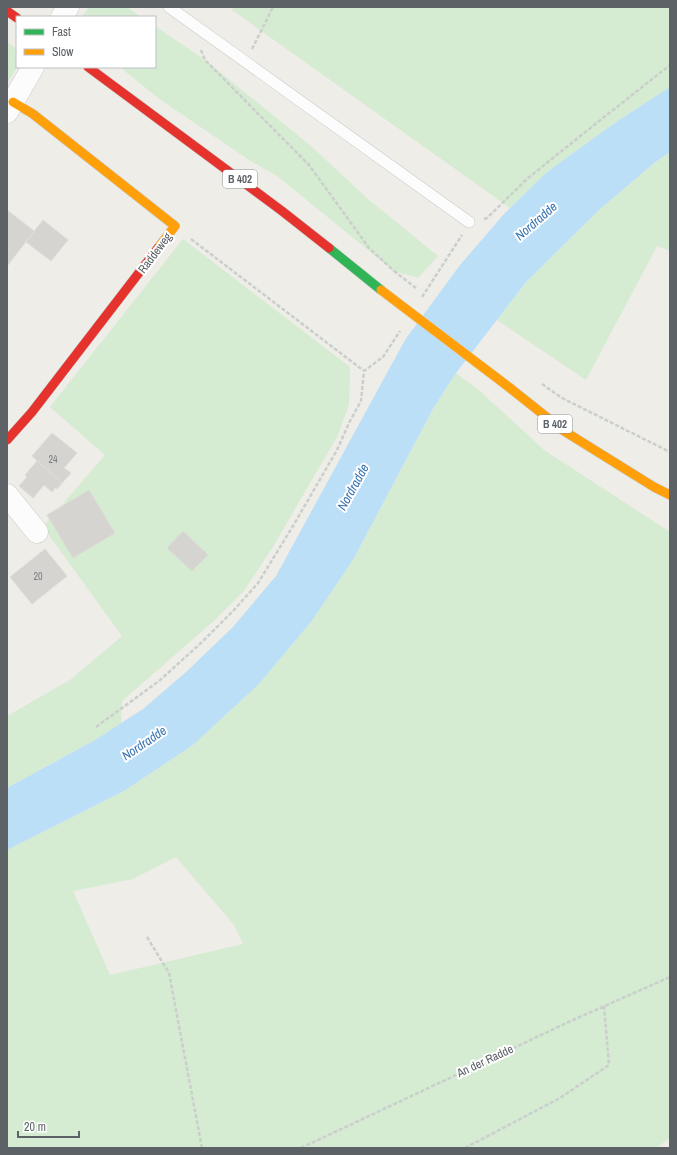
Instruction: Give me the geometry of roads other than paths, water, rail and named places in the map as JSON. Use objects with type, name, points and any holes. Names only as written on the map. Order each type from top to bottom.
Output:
[{"type":"main road","points":[[7,11],[16,17]]},
{"type":"main road","name":"B 402","points":[[92,70],[282,211],[381,290],[564,431],[670,495]]},
{"type":"main road","name":"Raddeweg","points":[[7,440],[32,412],[175,226],[32,114],[10,107]]},
{"type":"street","points":[[63,16],[68,7]]},
{"type":"street","points":[[10,107],[32,68]]},
{"type":"street","points":[[7,495],[37,532]]},
{"type":"lane","points":[[169,7],[468,222]]},
{"type":"water","name":"Nordradde","points":[[670,87],[670,152],[654,163],[599,210],[527,281],[456,373],[434,407],[353,560],[311,622],[258,685],[193,745],[124,791],[7,850],[7,788],[95,740],[143,709],[186,672],[233,627],[276,576],[405,340],[460,265],[504,214],[547,172],[616,122]]}]
